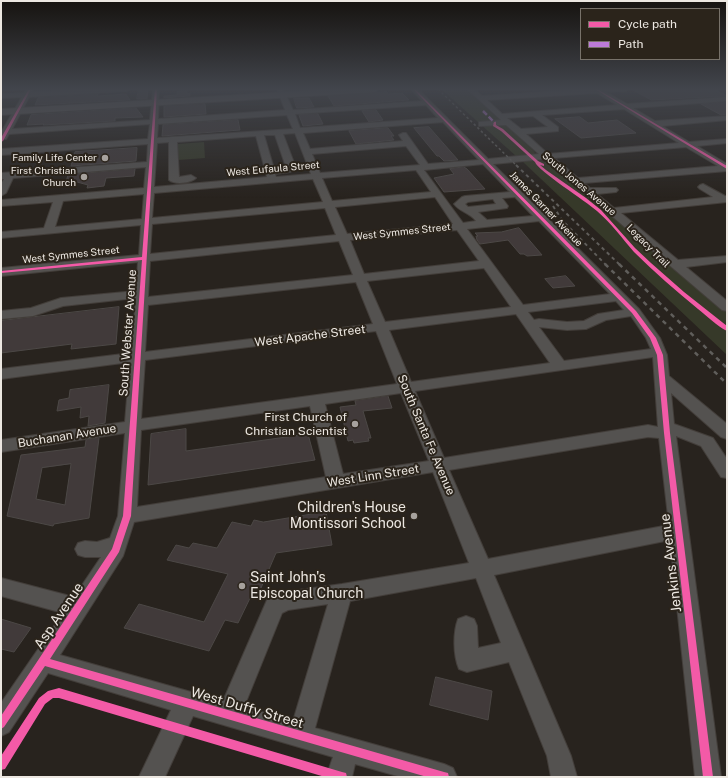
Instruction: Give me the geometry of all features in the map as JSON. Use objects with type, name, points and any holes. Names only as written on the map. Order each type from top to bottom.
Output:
[{"type":"street","points":[[1,141],[4,131],[89,125]]},
{"type":"street","name":"South Webster Avenue","points":[[127,516],[154,125]]},
{"type":"street","name":"South Santa Fe Avenue","points":[[296,125],[342,238],[439,465],[559,756],[564,777]]},
{"type":"street","points":[[1,152],[366,125]]},
{"type":"street","points":[[396,125],[409,144],[440,198],[487,264],[535,324],[560,366]]},
{"type":"street","name":"James Garner Avenue","points":[[450,125],[634,312],[649,332],[658,350]]},
{"type":"street","name":"South Jones Avenue","points":[[511,125],[611,211],[727,307]]},
{"type":"street","points":[[534,125],[540,130]]},
{"type":"street","points":[[519,132],[555,129],[550,125]]},
{"type":"street","points":[[655,125],[727,168]]},
{"type":"street","points":[[357,126],[370,147]]},
{"type":"street","points":[[259,134],[271,176],[291,168],[278,132]]},
{"type":"street","points":[[173,140],[174,180],[197,182]]},
{"type":"street","name":"West Eufaula Street","points":[[1,203],[148,190],[197,182],[271,176],[317,176],[356,170],[486,162],[727,141]]},
{"type":"street","points":[[307,152],[346,152],[370,147],[409,144]]},
{"type":"street","points":[[620,150],[632,160]]},
{"type":"street","points":[[1,193],[5,176],[150,164]]},
{"type":"street","points":[[576,181],[727,168]]},
{"type":"street","points":[[703,187],[721,200],[727,210]]},
{"type":"street","points":[[588,191],[611,189]]},
{"type":"street","points":[[1,235],[329,204],[440,198],[465,199],[519,194]]},
{"type":"street","points":[[466,210],[503,206],[495,196]]},
{"type":"street","points":[[49,230],[59,198]]},
{"type":"street","points":[[465,199],[459,204],[466,210],[477,215],[484,224]]},
{"type":"street","points":[[611,211],[721,200]]},
{"type":"street","name":"West Symmes Street","points":[[1,272],[541,218]]},
{"type":"street","points":[[676,264],[727,259]]},
{"type":"street","points":[[1,315],[33,312],[61,302],[141,298],[359,278],[487,264]]},
{"type":"street","name":"West Apache Street","points":[[1,374],[43,374],[138,356],[619,297]]},
{"type":"street","points":[[535,324],[586,325],[598,319],[634,312]]},
{"type":"street","name":"Buchanan Avenue","points":[[1,446],[560,366],[658,350]]},
{"type":"street","name":"Jenkins Avenue","points":[[658,350],[663,378],[667,430],[708,777]]},
{"type":"street","points":[[663,378],[726,432],[707,442],[727,472]]},
{"type":"street","points":[[316,400],[336,482]]},
{"type":"street","name":"West Linn Street","points":[[127,516],[648,432],[667,430],[707,442]]},
{"type":"street","name":"Asp Avenue","points":[[1,724],[103,571],[118,544],[127,516]]},
{"type":"street","points":[[229,715],[274,607],[284,601],[342,594],[679,531]]},
{"type":"street","points":[[85,548],[97,550],[118,544]]},
{"type":"street","points":[[1,587],[79,608]]},
{"type":"street","points":[[301,736],[342,594]]},
{"type":"street","points":[[466,626],[467,661],[515,650]]},
{"type":"street","name":"West Duffy Street","points":[[43,661],[444,777]]},
{"type":"street","points":[[152,777],[187,703]]},
{"type":"street","points":[[339,777],[347,750]]},
{"type":"green space","points":[[482,125],[506,125],[535,152],[534,154],[516,156]]},
{"type":"green space","points":[[204,142],[205,158],[178,160],[178,144]]},
{"type":"green space","points":[[538,160],[550,163],[727,312],[727,355],[522,161]]},
{"type":"building","points":[[163,125],[239,125],[240,130],[162,136]]},
{"type":"building","points":[[564,125],[625,125],[636,133],[581,138]]},
{"type":"building","points":[[429,127],[458,160],[444,161],[437,156],[414,128]]},
{"type":"building","points":[[388,128],[394,136],[391,136],[394,140],[356,144],[349,131]]},
{"type":"building","name":"Family Life Center","points":[[137,148],[136,161],[71,166],[75,152]]},
{"type":"building","points":[[464,167],[485,189],[444,192],[434,178],[454,174],[450,169]]},
{"type":"building","name":"First Christian Church","points":[[135,169],[134,176],[106,178],[104,186],[87,188],[88,185],[77,182],[66,182],[68,175]]},
{"type":"building","points":[[519,228],[542,255],[527,256],[520,254],[508,240],[480,244],[476,236],[478,236],[475,233],[501,232]]},
{"type":"building","points":[[566,276],[575,286],[553,288],[545,279]]},
{"type":"building","points":[[119,307],[116,344],[71,349],[72,344],[1,353],[1,321]]},
{"type":"building","points":[[109,385],[105,423],[88,426],[89,416],[80,418],[81,407],[57,411],[59,400],[69,398],[70,390]]},
{"type":"building","name":"First Church of Christian Scientist","points":[[388,396],[392,408],[363,411],[371,438],[368,438],[369,441],[354,443],[353,440],[348,441],[340,407],[356,405],[355,401]]},
{"type":"building","points":[[186,429],[186,451],[308,434],[315,460],[148,485],[151,434]]},
{"type":"building","points":[[99,438],[89,518],[54,524],[53,526],[7,516],[21,455],[85,447],[86,440]],"holes":[[[71,464],[65,505],[36,499],[42,468]]]},
{"type":"building","name":"Saint John's Episcopal Church","points":[[326,512],[332,545],[276,553],[258,595],[252,594],[238,623],[225,620],[209,651],[124,628],[139,604],[204,622],[228,574],[167,560],[176,545],[189,548],[193,543],[217,548],[232,522],[251,526],[254,520],[263,522]]},
{"type":"building","points":[[1,619],[31,628],[14,652],[1,649]]},
{"type":"building","points":[[436,677],[492,691],[488,720],[430,705]]},
{"type":"railway","points":[[475,125],[517,166]]},
{"type":"railway","points":[[516,165],[620,265]]},
{"type":"railway","points":[[553,206],[562,220],[606,265]]},
{"type":"railway","points":[[619,264],[727,368]]},
{"type":"railway","points":[[606,265],[727,384]]},
{"type":"cycle path","points":[[1,141],[10,125]]},
{"type":"cycle path","points":[[1,724],[116,550],[127,516],[154,125]]},
{"type":"cycle path","points":[[450,125],[634,312],[653,338],[660,355],[667,433],[708,777]]},
{"type":"cycle path","points":[[494,125],[502,130],[537,162],[543,165]]},
{"type":"cycle path","points":[[656,125],[727,168]]},
{"type":"cycle path","name":"Legacy Trail","points":[[537,162],[537,164],[544,170],[600,211],[634,249],[671,284],[727,329]]},
{"type":"cycle path","points":[[1,272],[144,258]]},
{"type":"cycle path","points":[[43,661],[444,777]]},
{"type":"cycle path","points":[[1,765],[42,701],[51,694],[59,693],[342,777]]},
{"type":"place","name":"Family Life Center","points":[[105,158]]},
{"type":"place","name":"First Christian Church","points":[[84,177]]},
{"type":"place","name":"First Church of Christian Scientist","points":[[355,424]]},
{"type":"place","name":"Children's House Montissori School","points":[[414,516]]},
{"type":"place","name":"Saint John's Episcopal Church","points":[[242,586]]}]
